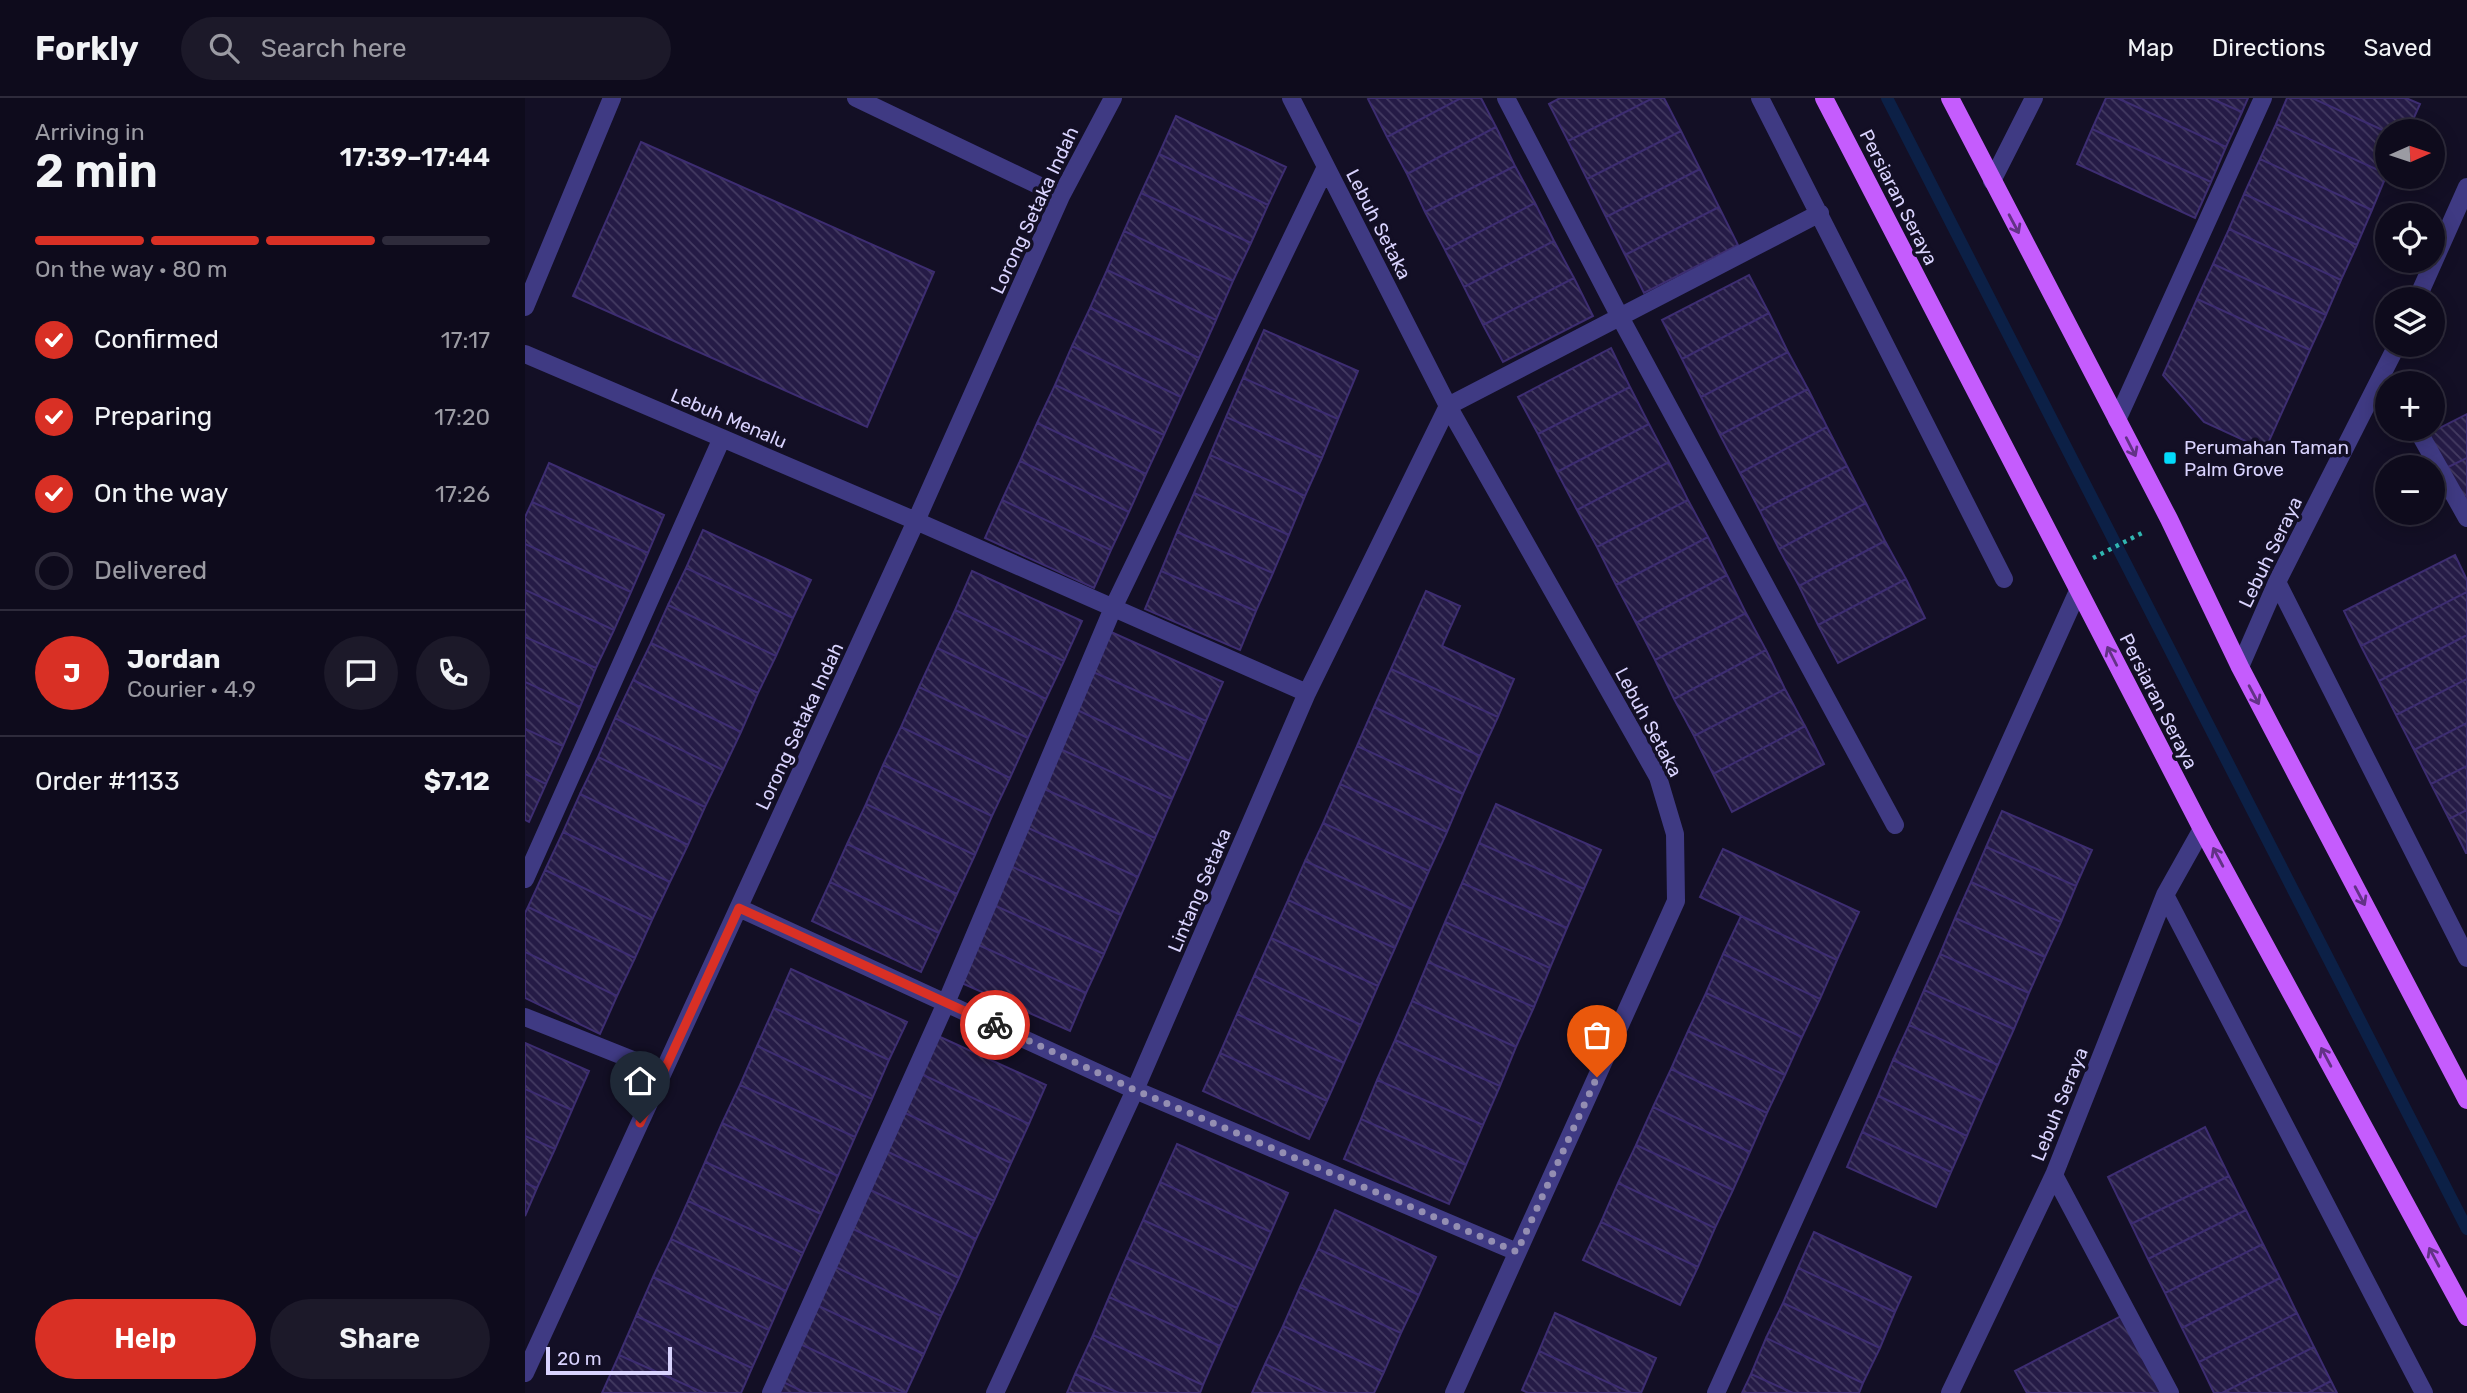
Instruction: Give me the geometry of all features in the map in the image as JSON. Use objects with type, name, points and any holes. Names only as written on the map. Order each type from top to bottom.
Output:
[{"type":"main road","name":"Persiaran Seraya","points":[[1824,98],[2202,829],[2467,1317]]},
{"type":"main road","points":[[1950,98],[2169,519],[2240,667],[2467,1100]]},
{"type":"street","points":[[525,307],[611,98]]},
{"type":"street","points":[[856,98],[1061,196]]},
{"type":"street","name":"Lorong Setaka Indah","points":[[525,1373],[916,521],[1061,196],[1113,98]]},
{"type":"street","name":"Lebuh Setaka","points":[[1291,98],[1448,406],[1657,777],[1675,834],[1676,901],[1454,1393]]},
{"type":"street","points":[[1506,98],[1620,317],[1895,825]]},
{"type":"street","points":[[1760,98],[2004,579]]},
{"type":"street","points":[[1992,181],[2030,106],[2018,98]]},
{"type":"street","points":[[2117,420],[2263,98]]},
{"type":"street","points":[[771,1393],[946,1003],[1113,608],[1326,166]]},
{"type":"street","points":[[2424,287],[2460,224],[2467,187]]},
{"type":"street","points":[[1448,406],[1820,214]]},
{"type":"street","name":"Lebuh Menalu","points":[[525,354],[916,521],[1307,693]]},
{"type":"street","name":"Lebuh Seraya","points":[[2240,667],[2277,582],[2375,401]]},
{"type":"street","name":"Lintang Setaka","points":[[995,1393],[1135,1090],[1307,693],[1448,406]]},
{"type":"street","points":[[525,879],[722,438]]},
{"type":"street","points":[[2424,441],[2467,518]]},
{"type":"street","points":[[2277,582],[2467,958]]},
{"type":"street","points":[[1716,1393],[2078,591]]},
{"type":"street","name":"Lebuh Seraya","points":[[1950,1393],[2054,1175],[2165,895],[2202,829]]},
{"type":"street","points":[[2165,895],[2424,1393]]},
{"type":"street","points":[[739,908],[1135,1090],[1517,1252]]},
{"type":"street","points":[[525,1017],[663,1072]]},
{"type":"street","points":[[2054,1175],[2170,1393]]},
{"type":"path","points":[[2087,561],[2139,534]]},
{"type":"building","points":[[1461,98],[1387,137],[1368,99]]},
{"type":"building","points":[[1461,98],[1481,98],[1496,127],[1407,174],[1387,137]]},
{"type":"building","points":[[1560,98],[1653,98],[1568,141],[1549,104]]},
{"type":"building","points":[[1653,98],[1664,98],[1681,131],[1587,179],[1568,141]]},
{"type":"building","points":[[2106,98],[2117,98],[2226,147],[2211,182],[2092,129]]},
{"type":"building","points":[[2117,98],[2210,98],[2242,112],[2226,147]]},
{"type":"building","points":[[2210,98],[2248,98],[2242,112]]},
{"type":"building","points":[[2287,98],[2312,98],[2375,127],[2375,169],[2276,124]]},
{"type":"building","points":[[2312,98],[2406,98],[2420,104],[2413,119],[2375,119],[2375,127]]},
{"type":"building","points":[[1176,116],[1286,167],[1268,205],[1159,154]]},
{"type":"building","points":[[2276,124],[2375,169],[2375,189],[2381,189],[2372,210],[2260,159]]},
{"type":"building","points":[[1496,127],[1515,166],[1425,212],[1407,174]]},
{"type":"building","points":[[2092,129],[2211,182],[2195,218],[2077,164]]},
{"type":"building","points":[[1681,131],[1700,169],[1606,217],[1587,179]]},
{"type":"building","points":[[641,142],[934,272],[867,427],[573,296]]},
{"type":"building","points":[[1159,154],[1268,205],[1251,243],[1141,193]]},
{"type":"building","points":[[2260,159],[2372,210],[2357,245],[2244,194]]},
{"type":"building","points":[[1515,166],[1535,203],[1445,250],[1425,212]]},
{"type":"building","points":[[1700,169],[1719,207],[1625,255],[1606,217]]},
{"type":"building","points":[[1141,193],[1251,243],[1233,281],[1124,231]]},
{"type":"building","points":[[2244,194],[2357,245],[2341,280],[2229,229]]},
{"type":"building","points":[[1535,203],[1554,241],[1464,287],[1445,250]]},
{"type":"building","points":[[1719,207],[1738,245],[1644,293],[1625,255]]},
{"type":"building","points":[[2229,229],[2341,280],[2326,315],[2213,264]]},
{"type":"building","points":[[1124,231],[1233,281],[1216,320],[1107,270]]},
{"type":"building","points":[[1554,241],[1574,278],[1483,325],[1464,287]]},
{"type":"building","points":[[2213,264],[2326,315],[2310,350],[2197,299]]},
{"type":"building","points":[[1107,270],[1216,320],[1199,358],[1090,308]]},
{"type":"building","points":[[1749,275],[1769,313],[1682,359],[1662,320]]},
{"type":"building","points":[[1574,278],[1593,316],[1503,362],[1483,325]]},
{"type":"building","points":[[2197,299],[2310,350],[2265,450],[2204,422],[2163,375]]},
{"type":"building","points":[[1090,308],[1199,358],[1181,397],[1072,346]]},
{"type":"building","points":[[1769,313],[1788,352],[1701,397],[1682,359]]},
{"type":"building","points":[[1264,330],[1358,371],[1338,419],[1243,378]]},
{"type":"building","points":[[1072,346],[1181,397],[1164,435],[1055,385]]},
{"type":"building","points":[[1611,348],[1630,387],[1538,434],[1518,397]]},
{"type":"building","points":[[1788,352],[1808,389],[1720,435],[1701,397]]},
{"type":"building","points":[[1243,378],[1338,419],[1322,458],[1226,417]]},
{"type":"building","points":[[1055,385],[1164,435],[1146,474],[1037,423]]},
{"type":"building","points":[[1630,387],[1649,424],[1557,472],[1538,434]]},
{"type":"building","points":[[1808,389],[1827,427],[1740,473],[1720,435]]},
{"type":"building","points":[[2467,414],[2467,458],[2446,468],[2445,455],[2439,455],[2432,441],[2445,441],[2445,425]]},
{"type":"building","points":[[1226,417],[1322,458],[1305,496],[1210,455]]},
{"type":"building","points":[[1037,423],[1146,474],[1129,512],[1020,461]]},
{"type":"building","points":[[1649,424],[1669,462],[1577,510],[1557,472]]},
{"type":"building","points":[[1827,427],[1847,466],[1760,511],[1740,473]]},
{"type":"building","points":[[1210,455],[1305,496],[1289,535],[1194,493]]},
{"type":"building","points":[[2467,458],[2467,501],[2446,468]]},
{"type":"building","points":[[1020,461],[1129,512],[1111,550],[1002,500]]},
{"type":"building","points":[[1669,462],[1688,500],[1597,547],[1577,510]]},
{"type":"building","points":[[549,463],[664,515],[648,553],[532,502]]},
{"type":"building","points":[[1847,466],[1866,503],[1779,549],[1760,511]]},
{"type":"building","points":[[1194,493],[1289,535],[1273,573],[1177,532]]},
{"type":"building","points":[[1002,500],[1111,550],[1094,588],[985,538]]},
{"type":"building","points":[[1688,500],[1708,537],[1616,585],[1597,547]]},
{"type":"building","points":[[532,502],[648,553],[631,592],[525,544],[525,517]]},
{"type":"building","points":[[1866,503],[1885,541],[1799,586],[1779,549]]},
{"type":"building","points":[[703,530],[811,580],[793,618],[686,568]]},
{"type":"building","points":[[1177,532],[1273,573],[1256,611],[1161,571]]},
{"type":"building","points":[[1708,537],[1727,575],[1636,623],[1616,585]]},
{"type":"building","points":[[1885,541],[1906,579],[1818,625],[1799,586]]},
{"type":"building","points":[[525,544],[631,592],[614,630],[525,590]]},
{"type":"building","points":[[2455,555],[2467,580],[2467,592],[2361,646],[2344,611]]},
{"type":"building","points":[[686,568],[793,618],[776,656],[668,605]]},
{"type":"building","points":[[972,571],[1082,621],[1064,661],[955,610]]},
{"type":"building","points":[[1161,571],[1256,611],[1240,650],[1145,609]]},
{"type":"building","points":[[1727,575],[1746,613],[1655,660],[1636,623]]},
{"type":"building","points":[[1906,579],[1925,618],[1838,663],[1818,625]]},
{"type":"building","points":[[525,590],[614,630],[596,668],[525,637]]},
{"type":"building","points":[[1426,591],[1460,606],[1442,646],[1514,679],[1498,717],[1391,669]]},
{"type":"building","points":[[2467,592],[2467,635],[2379,681],[2361,646]]},
{"type":"building","points":[[668,605],[776,656],[758,693],[651,643]]},
{"type":"building","points":[[955,610],[1064,661],[1046,699],[937,648]]},
{"type":"building","points":[[1746,613],[1766,650],[1674,699],[1655,660]]},
{"type":"building","points":[[1111,632],[1223,682],[1206,721],[1093,672]]},
{"type":"building","points":[[2467,635],[2467,679],[2396,715],[2379,681]]},
{"type":"building","points":[[525,637],[596,668],[580,707],[525,682]]},
{"type":"building","points":[[651,643],[758,693],[741,732],[633,680]]},
{"type":"building","points":[[937,648],[1046,699],[1028,738],[919,687]]},
{"type":"building","points":[[1766,650],[1785,689],[1694,736],[1674,699]]},
{"type":"building","points":[[1391,669],[1498,717],[1480,756],[1374,707]]},
{"type":"building","points":[[1093,672],[1206,721],[1189,761],[1077,710]]},
{"type":"building","points":[[2467,679],[2467,723],[2414,750],[2396,715]]},
{"type":"building","points":[[633,680],[741,732],[723,770],[615,718]]},
{"type":"building","points":[[525,682],[580,707],[563,746],[525,729]]},
{"type":"building","points":[[919,687],[1028,738],[1010,778],[901,727]]},
{"type":"building","points":[[1785,689],[1805,726],[1713,774],[1694,736]]},
{"type":"building","points":[[1374,707],[1480,756],[1463,794],[1357,746]]},
{"type":"building","points":[[1077,710],[1189,761],[1172,799],[1060,749]]},
{"type":"building","points":[[615,718],[723,770],[705,807],[598,757]]},
{"type":"building","points":[[2467,723],[2467,766],[2431,784],[2414,750]]},
{"type":"building","points":[[1805,726],[1824,764],[1732,812],[1713,774]]},
{"type":"building","points":[[901,727],[1010,778],[992,816],[883,765]]},
{"type":"building","points":[[525,729],[563,746],[546,784],[525,774]]},
{"type":"building","points":[[1357,746],[1463,794],[1447,832],[1340,784]]},
{"type":"building","points":[[1060,749],[1172,799],[1155,838],[1042,788]]},
{"type":"building","points":[[598,757],[705,807],[688,845],[580,794]]},
{"type":"building","points":[[883,765],[992,816],[975,855],[866,804]]},
{"type":"building","points":[[2467,766],[2467,810],[2449,819],[2431,784]]},
{"type":"building","points":[[525,774],[546,784],[529,822],[525,820]]},
{"type":"building","points":[[1340,784],[1447,832],[1429,871],[1323,823]]},
{"type":"building","points":[[1042,788],[1155,838],[1138,877],[1026,827]]},
{"type":"building","points":[[580,794],[688,845],[670,882],[563,832]]},
{"type":"building","points":[[866,804],[975,855],[957,894],[847,844]]},
{"type":"building","points":[[1496,804],[1601,850],[1584,889],[1479,843]]},
{"type":"building","points":[[2467,810],[2467,853],[2466,853],[2449,819]]},
{"type":"building","points":[[2002,811],[2092,850],[2076,886],[1986,847]]},
{"type":"building","points":[[1323,823],[1429,871],[1412,909],[1305,861]]},
{"type":"building","points":[[1026,827],[1138,877],[1121,915],[1008,865]]},
{"type":"building","points":[[563,832],[670,882],[652,920],[545,870]]},
{"type":"building","points":[[1479,843],[1584,889],[1567,928],[1462,883]]},
{"type":"building","points":[[847,844],[957,894],[939,933],[830,882]]},
{"type":"building","points":[[1986,847],[2076,886],[2061,922],[1971,882]]},
{"type":"building","points":[[1723,849],[1859,912],[1837,960],[1700,897]]},
{"type":"building","points":[[1305,861],[1412,909],[1395,948],[1288,900]]},
{"type":"building","points":[[1008,865],[1121,915],[1104,954],[991,904]]},
{"type":"building","points":[[545,870],[652,920],[635,958],[528,907]]},
{"type":"building","points":[[830,882],[939,933],[921,972],[812,921]]},
{"type":"building","points":[[1971,882],[2061,922],[2045,957],[1955,918]]},
{"type":"building","points":[[1462,883],[1567,928],[1550,968],[1445,922]]},
{"type":"building","points":[[1288,900],[1395,948],[1378,986],[1271,938]]},
{"type":"building","points":[[991,904],[1104,954],[1086,993],[974,943]]},
{"type":"building","points":[[528,907],[635,958],[617,996],[525,952],[525,913]]},
{"type":"building","points":[[1741,916],[1837,960],[1820,999],[1723,954]]},
{"type":"building","points":[[1955,918],[2045,957],[2029,993],[1940,954]]},
{"type":"building","points":[[1445,922],[1550,968],[1534,1007],[1428,962]]},
{"type":"building","points":[[1271,938],[1378,986],[1361,1025],[1254,976]]},
{"type":"building","points":[[974,943],[1086,993],[1070,1031],[957,981]]},
{"type":"building","points":[[525,952],[617,996],[600,1034],[525,998]]},
{"type":"building","points":[[1723,954],[1820,999],[1802,1037],[1706,993]]},
{"type":"building","points":[[1940,954],[2029,993],[2014,1029],[1924,990]]},
{"type":"building","points":[[1428,962],[1534,1007],[1516,1047],[1412,1001]]},
{"type":"building","points":[[791,969],[907,1022],[889,1060],[774,1008]]},
{"type":"building","points":[[1254,976],[1361,1025],[1344,1063],[1237,1014]]},
{"type":"building","points":[[1924,990],[2014,1029],[1998,1065],[1909,1025]]},
{"type":"building","points":[[1706,993],[1802,1037],[1785,1075],[1688,1031]]},
{"type":"building","points":[[1412,1001],[1516,1047],[1500,1086],[1395,1040]]},
{"type":"building","points":[[774,1008],[889,1060],[872,1099],[757,1046]]},
{"type":"building","points":[[1237,1014],[1344,1063],[1327,1101],[1220,1053]]},
{"type":"building","points":[[1909,1025],[1998,1065],[1982,1101],[1893,1060]]},
{"type":"building","points":[[1688,1031],[1785,1075],[1767,1113],[1671,1069]]},
{"type":"building","points":[[938,1036],[1046,1085],[1029,1124],[921,1074]]},
{"type":"building","points":[[1395,1040],[1500,1086],[1483,1125],[1377,1080]]},
{"type":"building","points":[[525,1043],[589,1071],[572,1110],[525,1089]]},
{"type":"building","points":[[757,1046],[872,1099],[855,1137],[740,1085]]},
{"type":"building","points":[[1220,1053],[1327,1101],[1309,1139],[1203,1091]]},
{"type":"building","points":[[1893,1060],[1982,1101],[1967,1136],[1878,1096]]},
{"type":"building","points":[[1671,1069],[1767,1113],[1750,1152],[1653,1107]]},
{"type":"building","points":[[921,1074],[1029,1124],[1011,1163],[903,1112]]},
{"type":"building","points":[[1377,1080],[1483,1125],[1466,1165],[1361,1119]]},
{"type":"building","points":[[740,1085],[855,1137],[838,1176],[722,1123]]},
{"type":"building","points":[[525,1089],[572,1110],[555,1149],[525,1136]]},
{"type":"building","points":[[1878,1096],[1967,1136],[1951,1172],[1862,1132]]},
{"type":"building","points":[[1653,1107],[1750,1152],[1733,1190],[1636,1145]]},
{"type":"building","points":[[903,1112],[1011,1163],[994,1201],[886,1151]]},
{"type":"building","points":[[1361,1119],[1466,1165],[1449,1204],[1344,1159]]},
{"type":"building","points":[[722,1123],[838,1176],[821,1214],[705,1162]]},
{"type":"building","points":[[2205,1127],[2229,1176],[2131,1224],[2108,1177]]},
{"type":"building","points":[[1862,1132],[1951,1172],[1936,1207],[1847,1167]]},
{"type":"building","points":[[525,1136],[555,1149],[537,1188],[525,1183]]},
{"type":"building","points":[[1177,1144],[1288,1193],[1271,1232],[1160,1182]]},
{"type":"building","points":[[1636,1145],[1733,1190],[1715,1228],[1618,1183]]},
{"type":"building","points":[[886,1151],[994,1201],[976,1239],[868,1189]]},
{"type":"building","points":[[705,1162],[821,1214],[803,1253],[688,1201]]},
{"type":"building","points":[[2229,1176],[2246,1210],[2148,1259],[2131,1224]]},
{"type":"building","points":[[1160,1182],[1271,1232],[1254,1270],[1143,1220]]},
{"type":"building","points":[[525,1183],[537,1188],[525,1216]]},
{"type":"building","points":[[1618,1183],[1715,1228],[1698,1267],[1601,1222]]},
{"type":"building","points":[[868,1189],[976,1239],[959,1278],[851,1228]]},
{"type":"building","points":[[688,1201],[803,1253],[786,1291],[671,1239]]},
{"type":"building","points":[[1335,1210],[1436,1257],[1419,1295],[1318,1249]]},
{"type":"building","points":[[2246,1210],[2263,1244],[2165,1293],[2148,1259]]},
{"type":"building","points":[[1143,1220],[1254,1270],[1237,1308],[1126,1258]]},
{"type":"building","points":[[1601,1222],[1698,1267],[1680,1305],[1583,1260]]},
{"type":"building","points":[[851,1228],[959,1278],[941,1316],[833,1266]]},
{"type":"building","points":[[1814,1232],[1911,1277],[1895,1312],[1798,1268]]},
{"type":"building","points":[[671,1239],[786,1291],[769,1330],[653,1277]]},
{"type":"building","points":[[2263,1244],[2280,1278],[2182,1328],[2165,1293]]},
{"type":"building","points":[[1318,1249],[1419,1295],[1401,1333],[1300,1287]]},
{"type":"building","points":[[1126,1258],[1237,1308],[1220,1346],[1109,1297]]},
{"type":"building","points":[[833,1266],[941,1316],[924,1354],[816,1305]]},
{"type":"building","points":[[1798,1268],[1895,1312],[1880,1348],[1783,1303]]},
{"type":"building","points":[[653,1277],[769,1330],[752,1368],[636,1316]]},
{"type":"building","points":[[2280,1278],[2297,1313],[2199,1362],[2182,1328]]},
{"type":"building","points":[[1300,1287],[1401,1333],[1384,1372],[1283,1326]]},
{"type":"building","points":[[1109,1297],[1220,1346],[1203,1385],[1093,1335]]},
{"type":"building","points":[[1783,1303],[1880,1348],[1863,1383],[1766,1338]]},
{"type":"building","points":[[816,1305],[924,1354],[906,1393],[798,1343]]},
{"type":"building","points":[[1555,1313],[1656,1358],[1641,1393],[1631,1393],[1539,1351]]},
{"type":"building","points":[[2297,1313],[2314,1347],[2222,1393],[2214,1393],[2199,1362]]},
{"type":"building","points":[[2123,1315],[2163,1393],[2027,1393],[2015,1371]]},
{"type":"building","points":[[636,1316],[752,1368],[741,1393],[704,1393],[619,1355]]},
{"type":"building","points":[[1283,1326],[1384,1372],[1374,1393],[1328,1393],[1265,1364]]},
{"type":"building","points":[[1093,1335],[1203,1385],[1200,1393],[1119,1393],[1075,1374]]},
{"type":"building","points":[[1766,1338],[1863,1383],[1859,1393],[1793,1393],[1751,1374]]},
{"type":"building","points":[[798,1343],[906,1393],[806,1393],[781,1381]]},
{"type":"building","points":[[2314,1347],[2331,1381],[2308,1393],[2222,1393]]},
{"type":"building","points":[[1539,1351],[1631,1393],[1528,1393],[1522,1390]]},
{"type":"building","points":[[619,1355],[704,1393],[602,1393]]},
{"type":"building","points":[[1265,1364],[1328,1393],[1252,1393]]},
{"type":"building","points":[[1075,1374],[1119,1393],[1067,1393]]},
{"type":"building","points":[[1751,1374],[1793,1393],[1742,1393]]},
{"type":"building","points":[[781,1381],[806,1393],[776,1393]]},
{"type":"building","points":[[2331,1381],[2337,1393],[2308,1393]]},
{"type":"waterway","points":[[1887,98],[2467,1229]]},
{"type":"way so far","points":[[995,1025],[1135,1090],[1517,1252],[1597,1077]]},
{"type":"place","name":"Perumahan Taman Palm Grove","points":[[2170,458]]},
{"type":"route","points":[[640,1123],[739,908],[995,1025]]}]
